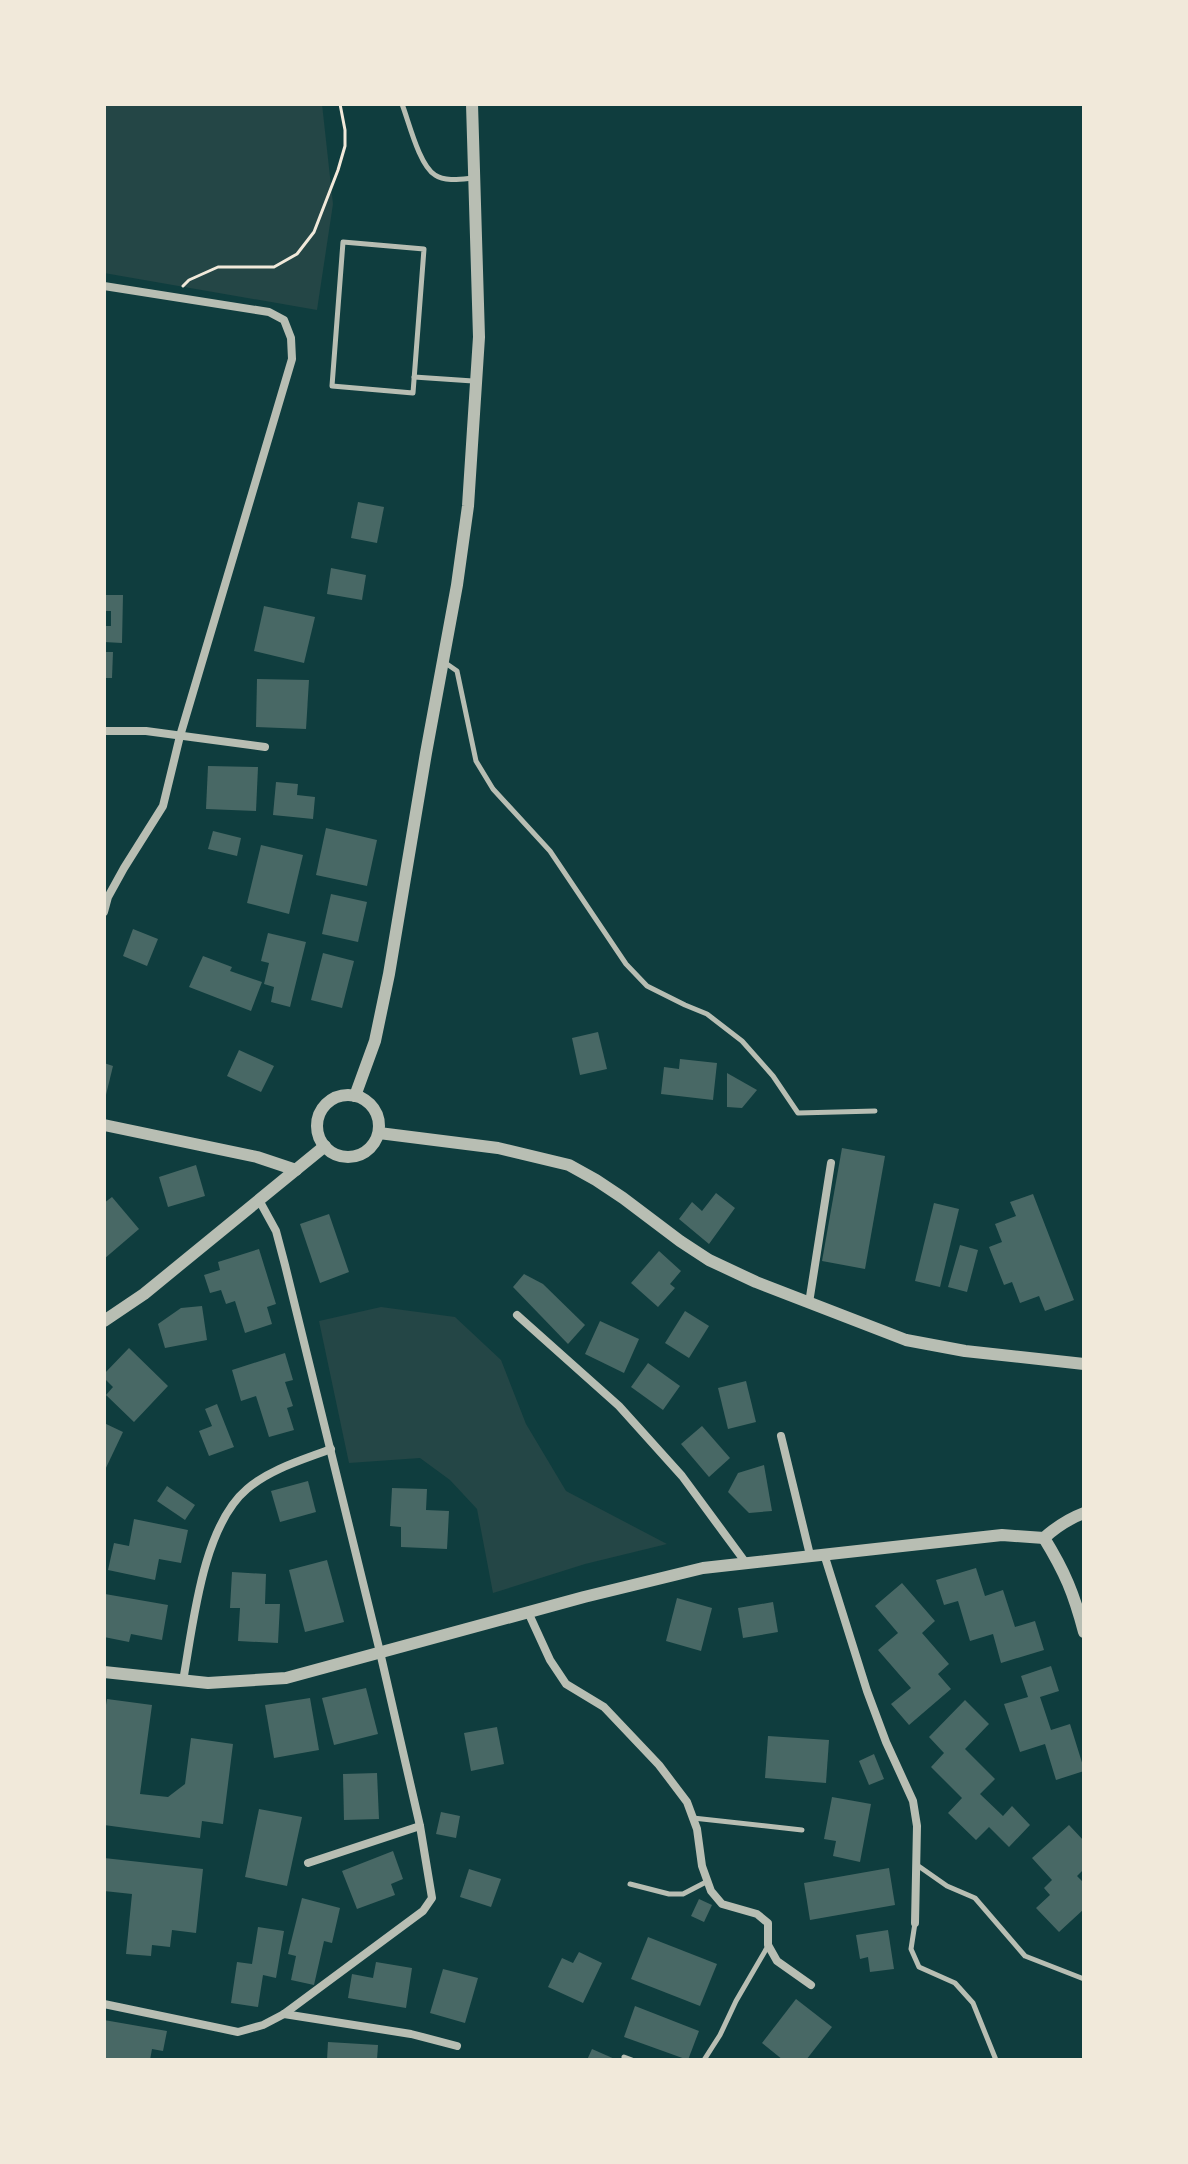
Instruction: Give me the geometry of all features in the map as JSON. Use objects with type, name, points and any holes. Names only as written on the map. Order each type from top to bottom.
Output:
[{"type":"street","points":[[355,1096],[375,1041],[389,974],[468,506],[479,337],[472,104]]},
{"type":"street","points":[[104,286],[269,312],[284,320],[291,338],[292,359],[180,736],[163,806],[124,868],[108,897],[104,912]]},
{"type":"street","points":[[104,731],[146,731],[265,747]]},
{"type":"street","points":[[355,1096],[372,1106],[379,1123],[379,1133],[369,1150],[351,1157],[341,1156],[325,1146],[318,1128],[322,1110],[336,1098],[355,1096]]},
{"type":"street","points":[[104,1125],[257,1157],[296,1170]]},
{"type":"street","points":[[379,1133],[498,1148],[569,1165],[623,1198],[709,1260],[756,1282],[906,1340],[937,1347],[1084,1364]]},
{"type":"street","points":[[104,1321],[144,1294],[325,1146]]},
{"type":"street","points":[[809,1303],[831,1163]]},
{"type":"street","points":[[104,2004],[238,2032],[263,2025],[284,2014],[423,1911],[432,1898],[420,1826],[331,1449],[276,1231],[259,1200]]},
{"type":"street","points":[[517,1315],[619,1406],[682,1476],[746,1563]]},
{"type":"street","points":[[781,1436],[817,1554],[886,1742],[913,1801],[917,1826],[915,1923]]},
{"type":"street","points":[[183,1681],[208,1557],[231,1508],[246,1490],[266,1477],[285,1466],[331,1449]]},
{"type":"street","points":[[104,1672],[208,1683],[286,1678],[692,1571],[817,1554],[1002,1535],[1044,1538],[1064,1522],[1084,1513]]},
{"type":"street","points":[[1044,1538],[1073,1592],[1084,1632]]},
{"type":"street","points":[[528,1612],[550,1660],[566,1684],[604,1707],[659,1765],[687,1802],[697,1829],[702,1866],[711,1891],[722,1904],[757,1914],[768,1923],[768,1945],[777,1961],[811,1985]]},
{"type":"street","points":[[308,1863],[420,1826]]},
{"type":"street","points":[[284,2014],[411,2034],[457,2046]]},
{"type":"lane","points":[[402,104],[424,163],[435,176],[473,178]]},
{"type":"lane","points":[[343,242],[424,249],[414,377],[413,393],[332,386],[343,242]]},
{"type":"lane","points":[[414,377],[477,381]]},
{"type":"lane","points":[[443,661],[457,671],[476,761],[493,789],[550,851],[626,964],[647,986],[707,1014],[742,1041],[773,1076],[798,1113],[875,1111]]},
{"type":"lane","points":[[693,1818],[802,1830]]},
{"type":"lane","points":[[917,1864],[947,1886],[975,1898],[1025,1956],[1084,1979]]},
{"type":"lane","points":[[630,1884],[669,1894],[683,1894],[708,1881]]},
{"type":"lane","points":[[915,1923],[911,1949],[919,1967],[955,1983],[973,2003],[996,2060]]},
{"type":"lane","points":[[704,2060],[768,1945]]},
{"type":"lane","points":[[624,2057],[632,2060]]},
{"type":"path","points":[[173,297],[189,280],[218,267],[274,267],[297,254],[314,232],[345,146],[340,104]]},
{"type":"shaded area","points":[[104,104],[322,104],[333,204],[317,310],[104,273]]},
{"type":"shaded area","points":[[381,1307],[455,1317],[501,1360],[526,1424],[566,1491],[667,1544],[585,1564],[493,1593],[477,1509],[450,1480],[420,1458],[349,1463],[319,1321]]},
{"type":"building","points":[[358,502],[384,507],[377,543],[351,538]]},
{"type":"building","points":[[331,568],[366,575],[362,600],[327,594]]},
{"type":"building","points":[[104,595],[123,595],[122,643],[104,642],[104,626],[111,626],[111,611],[104,611]]},
{"type":"building","points":[[264,606],[315,617],[304,663],[254,651]]},
{"type":"building","points":[[104,652],[113,652],[112,678],[104,678]]},
{"type":"building","points":[[257,679],[309,680],[306,729],[256,727]]},
{"type":"building","points":[[208,766],[258,767],[256,811],[206,809]]},
{"type":"building","points":[[276,782],[298,784],[297,795],[315,797],[313,819],[273,815]]},
{"type":"building","points":[[326,828],[377,840],[367,886],[316,875]]},
{"type":"building","points":[[213,831],[241,838],[237,856],[208,849]]},
{"type":"building","points":[[261,845],[303,855],[289,914],[247,903]]},
{"type":"building","points":[[331,894],[367,902],[358,942],[322,934]]},
{"type":"building","points":[[133,929],[158,939],[147,966],[123,956]]},
{"type":"building","points":[[268,933],[306,942],[290,1007],[271,1002],[274,987],[264,984],[269,963],[261,961]]},
{"type":"building","points":[[323,953],[354,961],[342,1008],[311,1000]]},
{"type":"building","points":[[203,956],[232,967],[230,971],[262,982],[251,1011],[189,987]]},
{"type":"building","points":[[598,1032],[607,1069],[580,1075],[572,1038]]},
{"type":"building","points":[[239,1050],[274,1066],[261,1092],[227,1076]]},
{"type":"building","points":[[680,1059],[717,1063],[713,1100],[661,1094],[664,1067],[679,1069]]},
{"type":"building","points":[[104,1063],[113,1066],[105,1099],[104,1099]]},
{"type":"building","points":[[727,1073],[757,1090],[742,1108],[727,1107]]},
{"type":"building","points":[[842,1148],[885,1156],[865,1269],[822,1261]]},
{"type":"building","points":[[196,1165],[205,1196],[168,1207],[159,1177]]},
{"type":"building","points":[[716,1193],[735,1208],[709,1244],[679,1219],[692,1202],[702,1211]]},
{"type":"building","points":[[1033,1194],[1074,1300],[1045,1311],[1039,1296],[1020,1303],[1012,1282],[1004,1285],[989,1247],[1002,1242],[995,1224],[1016,1216],[1010,1202]]},
{"type":"building","points":[[112,1197],[139,1229],[104,1259],[104,1203]]},
{"type":"building","points":[[934,1203],[959,1209],[940,1287],[915,1281]]},
{"type":"building","points":[[329,1214],[349,1272],[320,1283],[300,1224]]},
{"type":"building","points":[[960,1245],[978,1250],[967,1292],[948,1287]]},
{"type":"building","points":[[259,1249],[276,1304],[267,1307],[272,1324],[245,1333],[235,1301],[226,1304],[221,1290],[210,1293],[204,1275],[220,1270],[218,1262]]},
{"type":"building","points":[[659,1251],[681,1271],[670,1284],[675,1288],[658,1307],[631,1283]]},
{"type":"building","points":[[524,1274],[543,1284],[585,1325],[568,1344],[513,1287]]},
{"type":"building","points":[[202,1306],[207,1340],[165,1348],[158,1324],[181,1308]]},
{"type":"building","points":[[685,1311],[709,1326],[689,1358],[665,1343]]},
{"type":"building","points":[[600,1321],[639,1339],[624,1373],[585,1354]]},
{"type":"building","points":[[129,1348],[168,1386],[134,1422],[106,1395],[113,1387],[104,1378],[104,1374]]},
{"type":"building","points":[[285,1353],[293,1380],[285,1382],[293,1406],[287,1408],[294,1430],[269,1437],[256,1396],[241,1401],[232,1370]]},
{"type":"building","points":[[648,1363],[680,1386],[663,1410],[631,1387]]},
{"type":"building","points":[[746,1381],[756,1422],[728,1429],[718,1388]]},
{"type":"building","points":[[217,1404],[234,1447],[209,1456],[199,1431],[212,1426],[205,1409]]},
{"type":"building","points":[[104,1423],[123,1432],[104,1472]]},
{"type":"building","points":[[702,1426],[730,1458],[709,1477],[681,1444]]},
{"type":"building","points":[[764,1465],[772,1511],[749,1513],[728,1492],[738,1473]]},
{"type":"building","points":[[308,1481],[316,1512],[280,1522],[271,1491]]},
{"type":"building","points":[[167,1486],[195,1505],[185,1520],[157,1501]]},
{"type":"building","points":[[392,1488],[427,1489],[426,1510],[449,1511],[447,1549],[401,1547],[401,1527],[390,1526]]},
{"type":"building","points":[[134,1519],[188,1530],[181,1563],[159,1559],[155,1580],[108,1570],[114,1543],[129,1546]]},
{"type":"building","points":[[327,1560],[344,1622],[305,1632],[289,1570]]},
{"type":"building","points":[[976,1568],[985,1596],[1003,1590],[1015,1627],[1035,1621],[1044,1650],[1001,1663],[993,1634],[970,1641],[958,1601],[944,1605],[936,1580]]},
{"type":"building","points":[[232,1572],[266,1574],[265,1604],[280,1604],[278,1643],[238,1641],[240,1608],[230,1608]]},
{"type":"building","points":[[902,1583],[935,1621],[922,1633],[949,1664],[938,1674],[951,1689],[909,1725],[891,1704],[911,1688],[878,1650],[898,1633],[875,1606]]},
{"type":"building","points":[[105,1594],[168,1605],[162,1640],[131,1634],[129,1642],[104,1637]]},
{"type":"building","points":[[677,1598],[712,1608],[701,1651],[666,1641]]},
{"type":"building","points":[[773,1602],[778,1632],[743,1638],[738,1608]]},
{"type":"building","points":[[1051,1666],[1059,1691],[1040,1697],[1051,1730],[1070,1724],[1084,1769],[1056,1780],[1045,1744],[1020,1752],[1004,1704],[1028,1697],[1021,1676]]},
{"type":"building","points":[[366,1688],[378,1734],[334,1745],[322,1698]]},
{"type":"building","points":[[310,1698],[319,1750],[274,1758],[265,1705]]},
{"type":"building","points":[[107,1699],[152,1705],[140,1794],[168,1797],[185,1784],[191,1738],[233,1744],[223,1824],[202,1821],[200,1838],[104,1825],[104,1717]]},
{"type":"building","points":[[965,1700],[989,1724],[965,1749],[995,1779],[980,1794],[1003,1816],[1012,1806],[1030,1825],[1009,1847],[989,1827],[976,1840],[948,1813],[962,1798],[931,1767],[944,1753],[929,1737]]},
{"type":"building","points":[[497,1727],[504,1764],[471,1771],[464,1733]]},
{"type":"building","points":[[768,1736],[829,1740],[826,1783],[765,1778]]},
{"type":"building","points":[[874,1754],[884,1779],[869,1785],[859,1761]]},
{"type":"building","points":[[377,1773],[379,1819],[344,1820],[343,1774]]},
{"type":"building","points":[[832,1797],[871,1804],[860,1862],[833,1856],[836,1841],[824,1839]]},
{"type":"building","points":[[259,1809],[302,1817],[287,1886],[245,1877]]},
{"type":"building","points":[[441,1812],[460,1816],[456,1838],[436,1834]]},
{"type":"building","points":[[1069,1825],[1084,1841],[1084,1869],[1077,1876],[1084,1883],[1084,1909],[1059,1932],[1036,1908],[1050,1895],[1044,1888],[1052,1880],[1032,1858]]},
{"type":"building","points":[[393,1851],[403,1879],[391,1884],[395,1895],[357,1909],[342,1871]]},
{"type":"building","points":[[104,1858],[203,1869],[196,1933],[172,1930],[170,1947],[152,1945],[151,1956],[126,1954],[132,1894],[104,1891]]},
{"type":"building","points":[[889,1868],[895,1905],[810,1920],[804,1883]]},
{"type":"building","points":[[469,1869],[501,1879],[491,1907],[460,1897]]},
{"type":"building","points":[[302,1898],[340,1908],[332,1943],[324,1941],[314,1985],[291,1980],[296,1956],[288,1954]]},
{"type":"building","points":[[699,1899],[712,1905],[704,1922],[691,1916]]},
{"type":"building","points":[[258,1927],[284,1931],[276,1978],[263,1975],[258,2007],[231,2003],[237,1962],[252,1964]]},
{"type":"building","points":[[888,1930],[894,1969],[870,1972],[868,1957],[860,1959],[856,1935]]},
{"type":"building","points":[[648,1937],[717,1964],[700,2006],[631,1979]]},
{"type":"building","points":[[579,1952],[602,1963],[583,2003],[548,1987],[562,1958],[573,1963]]},
{"type":"building","points":[[376,1962],[412,1968],[406,2008],[348,1998],[352,1974],[373,1978]]},
{"type":"building","points":[[443,1969],[478,1978],[465,2023],[430,2013]]},
{"type":"building","points":[[796,1999],[832,2027],[806,2060],[783,2060],[762,2043]]},
{"type":"building","points":[[635,2006],[699,2031],[688,2060],[624,2037]]},
{"type":"building","points":[[104,2020],[167,2031],[163,2051],[152,2049],[150,2060],[104,2060]]},
{"type":"building","points":[[328,2042],[378,2045],[377,2060],[327,2060]]},
{"type":"building","points":[[592,2049],[617,2060],[587,2060]]}]
